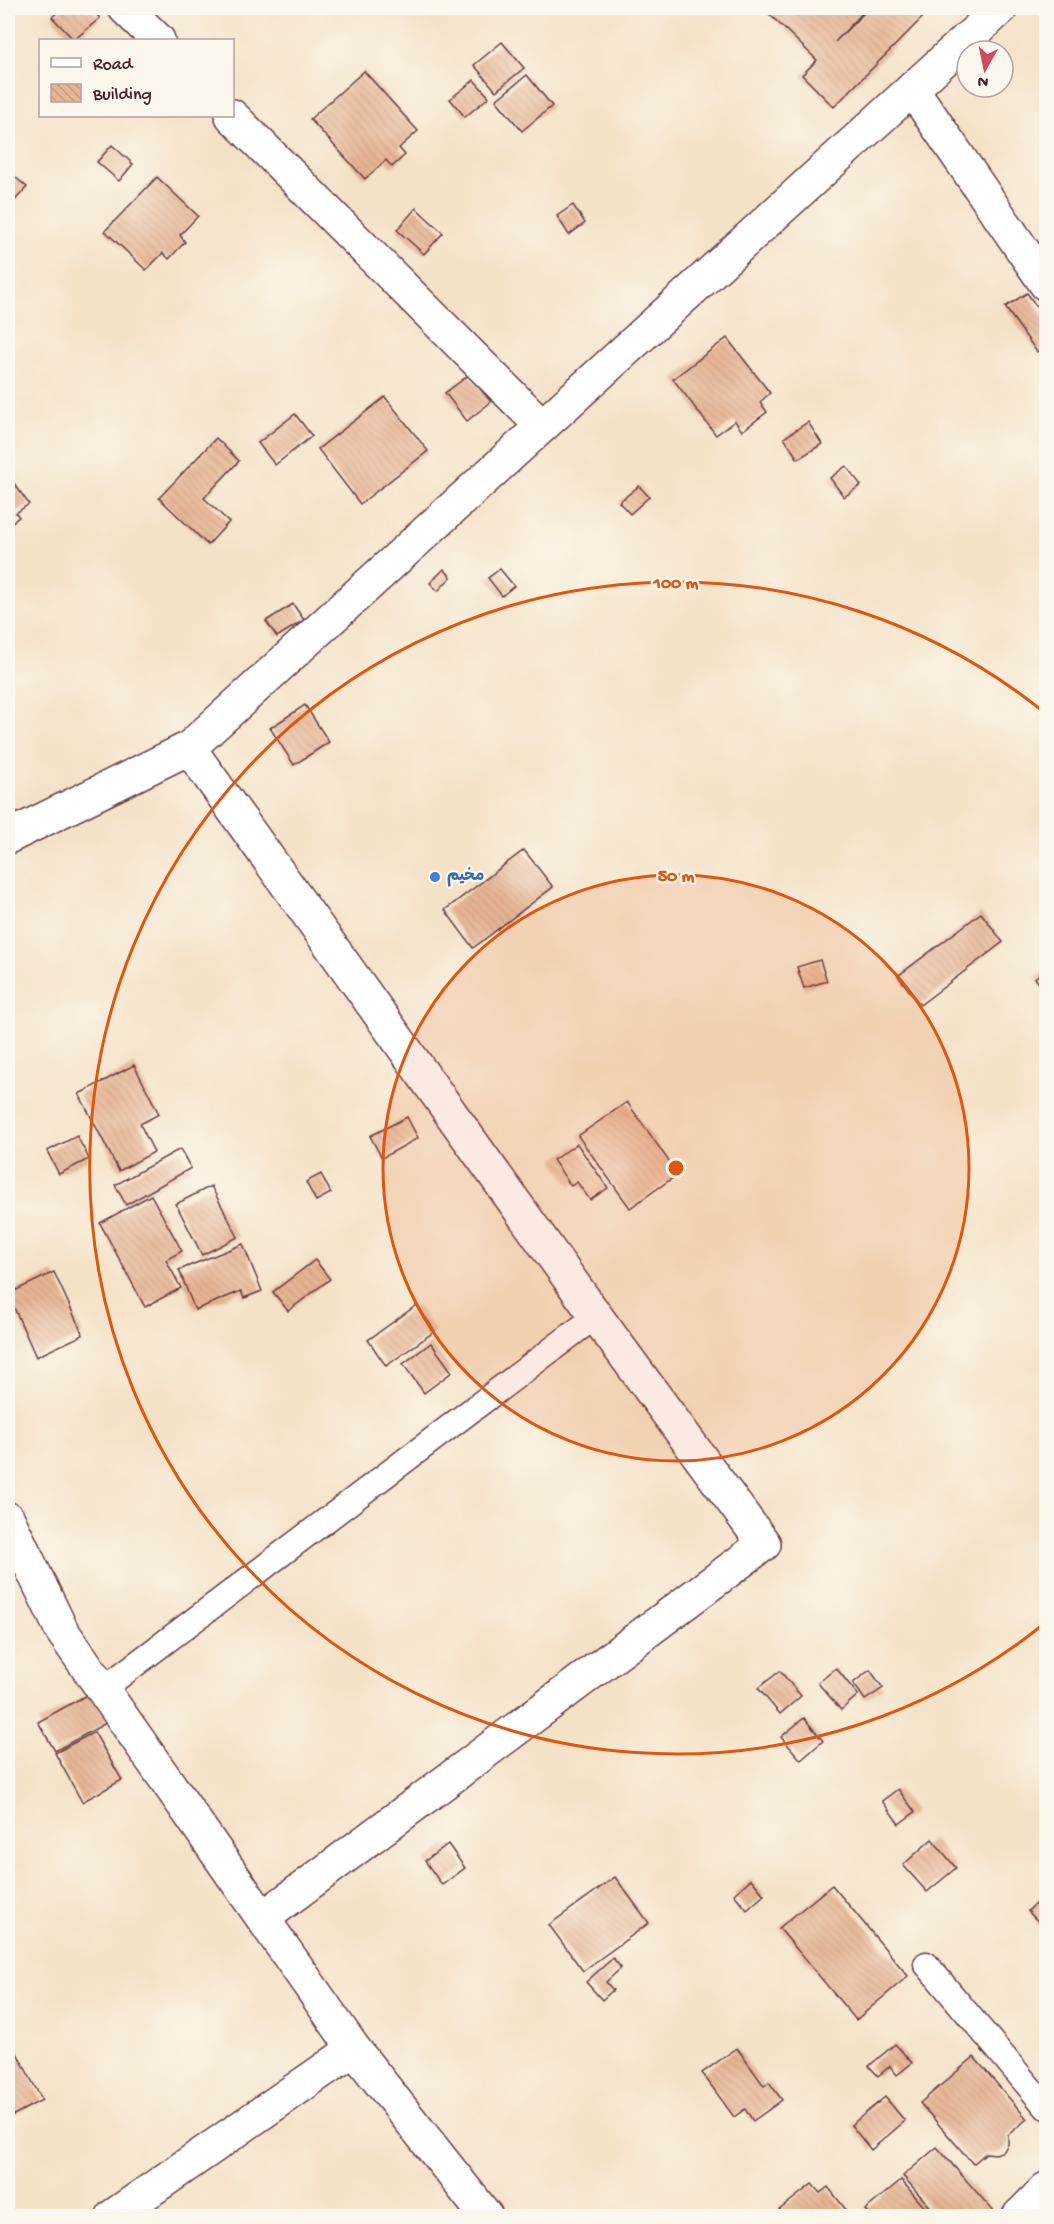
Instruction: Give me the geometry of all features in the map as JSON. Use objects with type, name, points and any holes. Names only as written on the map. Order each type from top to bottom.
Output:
[{"type":"street","points":[[125,8],[157,39]]},
{"type":"street","points":[[8,837],[189,748],[1001,8]]},
{"type":"street","points":[[912,89],[1047,284]]},
{"type":"street","points":[[233,117],[542,426]]},
{"type":"street","points":[[189,748],[596,1316],[764,1544],[263,1918]]},
{"type":"street","points":[[8,1519],[62,1631],[354,2049],[486,2217]]},
{"type":"street","points":[[113,2217],[354,2049]]},
{"type":"street","points":[[1019,2217],[1047,2190]]},
{"type":"lane","points":[[103,1689],[596,1316]]},
{"type":"lane","points":[[926,1964],[1047,2107]]},
{"type":"building","points":[[62,8],[89,8],[100,18],[73,39],[52,17]]},
{"type":"building","points":[[763,8],[867,8],[835,42],[869,8],[932,8],[834,107],[802,75],[817,60]]},
{"type":"building","points":[[502,42],[524,68],[496,91],[474,65]]},
{"type":"building","points":[[364,71],[418,131],[399,148],[405,155],[392,167],[386,160],[365,179],[310,119]]},
{"type":"building","points":[[527,75],[552,106],[522,131],[496,100]]},
{"type":"building","points":[[474,80],[489,97],[465,117],[450,99]]},
{"type":"building","points":[[112,145],[133,164],[119,181],[97,162]]},
{"type":"building","points":[[8,171],[27,187],[8,208]]},
{"type":"building","points":[[157,177],[198,216],[180,235],[185,242],[169,259],[163,253],[146,270],[105,231]]},
{"type":"building","points":[[573,205],[585,223],[569,235],[557,216]]},
{"type":"building","points":[[416,208],[443,233],[424,254],[397,230]]},
{"type":"building","points":[[1027,293],[1046,320],[1046,345],[1037,352],[1005,307]]},
{"type":"building","points":[[727,338],[770,393],[760,402],[767,412],[742,431],[735,421],[716,435],[673,379]]},
{"type":"building","points":[[469,375],[491,402],[467,421],[445,393]]},
{"type":"building","points":[[385,397],[428,451],[360,504],[318,449]]},
{"type":"building","points":[[295,414],[312,436],[275,465],[258,443]]},
{"type":"building","points":[[808,422],[822,444],[798,459],[784,438]]},
{"type":"building","points":[[216,438],[239,461],[204,498],[229,522],[208,545],[159,498]]},
{"type":"building","points":[[846,466],[861,485],[844,497],[830,478]]},
{"type":"building","points":[[8,475],[29,504],[16,513],[19,517],[8,525]]},
{"type":"building","points":[[639,486],[649,497],[630,514],[619,502]]},
{"type":"building","points":[[444,569],[451,577],[438,591],[430,583]]},
{"type":"building","points":[[500,569],[514,586],[502,596],[488,578]]},
{"type":"building","points":[[293,604],[304,620],[277,637],[266,621]]},
{"type":"building","points":[[305,705],[329,742],[294,765],[270,728]]},
{"type":"building","points":[[524,850],[553,887],[473,948],[445,910]]},
{"type":"building","points":[[981,913],[1003,942],[920,1005],[898,976]]},
{"type":"building","points":[[820,960],[827,981],[804,988],[797,967]]},
{"type":"building","points":[[1046,969],[1046,993],[1035,978]]},
{"type":"building","points":[[134,1065],[159,1114],[140,1124],[154,1152],[119,1171],[79,1094]]},
{"type":"building","points":[[627,1102],[678,1174],[630,1208],[578,1136]]},
{"type":"building","points":[[407,1117],[418,1138],[382,1158],[370,1136]]},
{"type":"building","points":[[77,1136],[89,1159],[59,1174],[47,1151]]},
{"type":"building","points":[[577,1144],[608,1188],[590,1200],[577,1182],[571,1186],[553,1160]]},
{"type":"building","points":[[180,1149],[191,1168],[126,1205],[115,1185]]},
{"type":"building","points":[[321,1174],[331,1193],[316,1201],[306,1182]]},
{"type":"building","points":[[211,1186],[238,1237],[202,1255],[176,1204]]},
{"type":"building","points":[[151,1195],[182,1251],[166,1260],[181,1288],[145,1307],[100,1223]]},
{"type":"building","points":[[243,1244],[262,1291],[244,1298],[241,1291],[195,1310],[179,1270]]},
{"type":"building","points":[[315,1260],[330,1279],[288,1311],[273,1292]]},
{"type":"building","points":[[54,1272],[83,1335],[36,1357],[8,1294]]},
{"type":"building","points":[[417,1305],[435,1331],[386,1366],[368,1340]]},
{"type":"building","points":[[431,1343],[452,1372],[424,1393],[403,1364]]},
{"type":"building","points":[[836,1668],[858,1695],[841,1710],[818,1683]]},
{"type":"building","points":[[870,1670],[883,1688],[865,1700],[853,1683]]},
{"type":"building","points":[[780,1671],[801,1696],[780,1714],[758,1688]]},
{"type":"building","points":[[92,1692],[108,1722],[55,1751],[38,1722]]},
{"type":"building","points":[[804,1718],[823,1741],[801,1760],[781,1737]]},
{"type":"building","points":[[94,1732],[122,1780],[82,1802],[55,1753]]},
{"type":"building","points":[[898,1789],[915,1812],[899,1824],[882,1801]]},
{"type":"building","points":[[932,1839],[956,1868],[927,1892],[903,1865]]},
{"type":"building","points":[[448,1844],[465,1868],[442,1885],[425,1861]]},
{"type":"building","points":[[615,1877],[649,1923],[583,1971],[549,1925]]},
{"type":"building","points":[[751,1879],[764,1895],[747,1910],[734,1894]]},
{"type":"building","points":[[832,1885],[908,1976],[856,2020],[779,1928]]},
{"type":"building","points":[[1046,1893],[1046,1930],[1028,1911]]},
{"type":"building","points":[[613,1958],[621,1968],[606,1982],[613,1990],[602,2000],[586,1982]]},
{"type":"building","points":[[8,2036],[42,2100],[8,2118]]},
{"type":"building","points":[[895,2044],[912,2063],[897,2075],[890,2066],[878,2076],[869,2066]]},
{"type":"building","points":[[737,2048],[764,2086],[769,2082],[782,2100],[753,2121],[745,2109],[734,2117],[702,2073]]},
{"type":"building","points":[[974,2057],[1027,2119],[1008,2135],[1008,2144],[1004,2151],[996,2154],[986,2153],[973,2164],[920,2103]]},
{"type":"building","points":[[885,2097],[905,2121],[871,2150],[851,2125]]},
{"type":"building","points":[[937,2147],[996,2214],[993,2216],[938,2216],[903,2176]]},
{"type":"building","points":[[901,2180],[932,2216],[871,2216],[865,2210]]},
{"type":"building","points":[[812,2184],[820,2193],[828,2187],[851,2216],[784,2216],[779,2210]]},
{"type":"place","name":"مخيم","points":[[435,877]]}]
